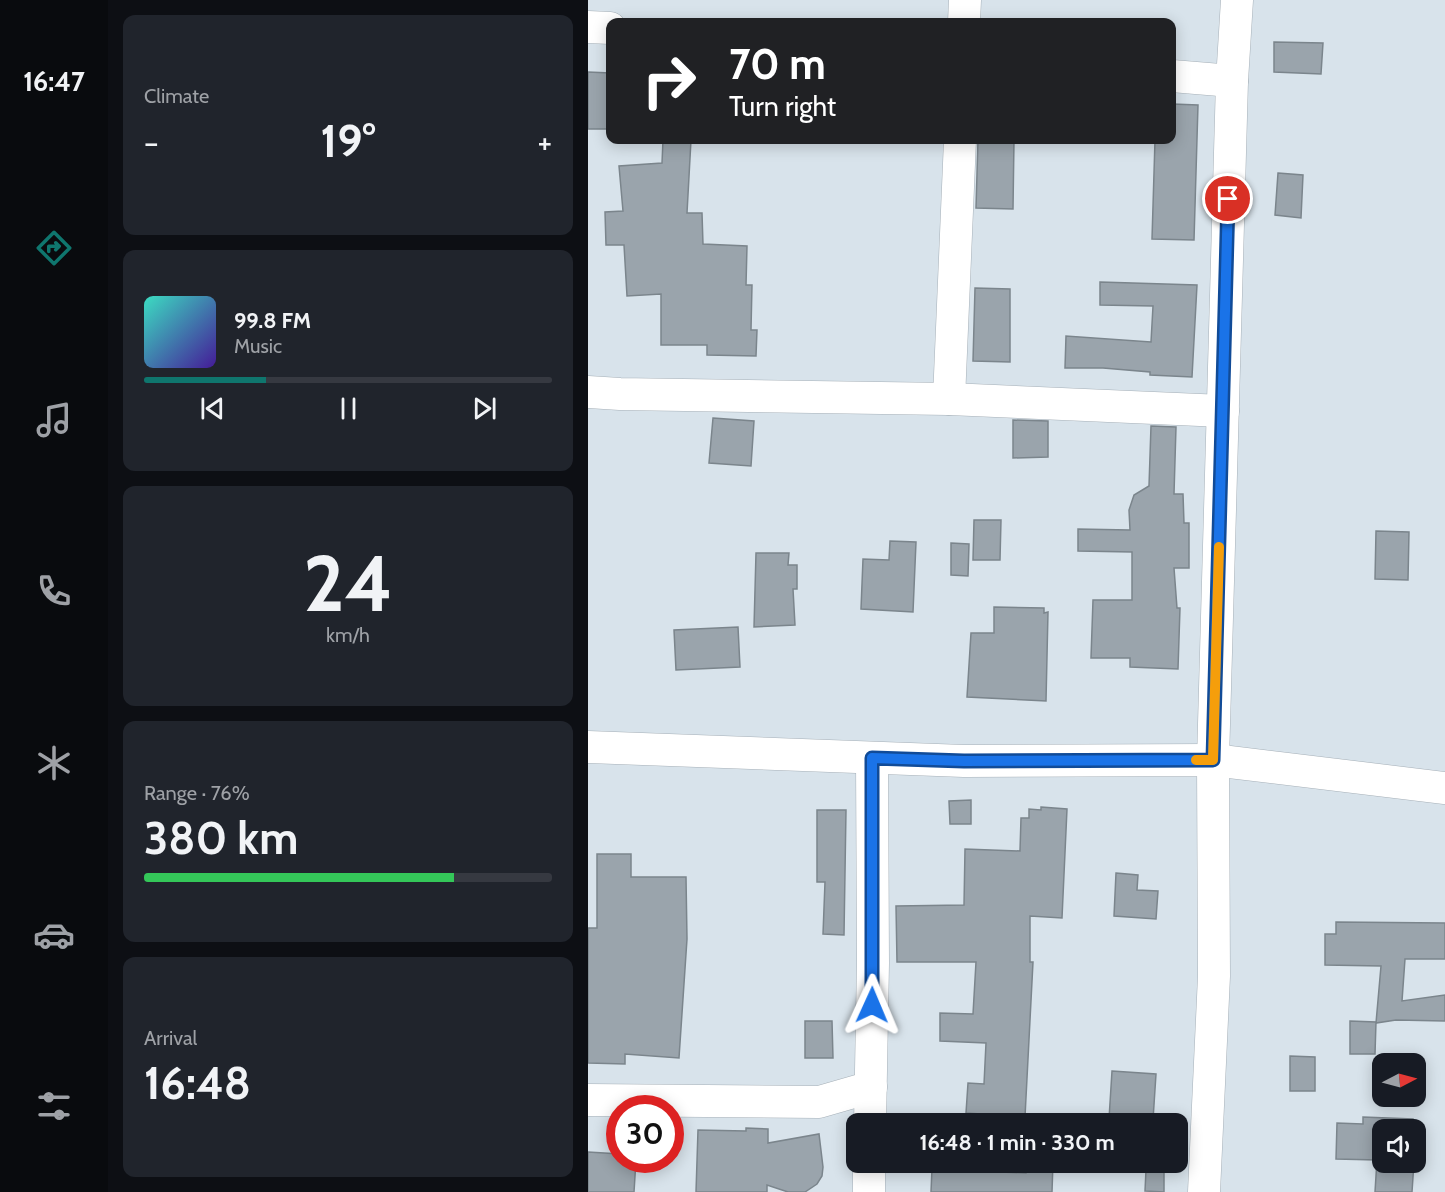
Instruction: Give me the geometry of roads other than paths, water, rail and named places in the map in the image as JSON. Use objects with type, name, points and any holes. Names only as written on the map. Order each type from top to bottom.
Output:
[{"type":"street","points":[[964,0],[964,18]]},
{"type":"street","points":[[1204,1192],[1214,976],[1213,760],[1232,81],[1237,0]]},
{"type":"street","points":[[588,27],[606,28]]},
{"type":"street","points":[[1176,76],[1232,81]]},
{"type":"street","points":[[950,399],[960,144]]},
{"type":"street","points":[[588,392],[950,399],[1222,411]]},
{"type":"street","points":[[588,747],[964,761],[1213,760],[1445,788]]},
{"type":"street","points":[[870,1113],[873,963],[872,758]]},
{"type":"street","points":[[588,1100],[819,1102],[871,1087]]},
{"type":"street","points":[[869,1173],[869,1192]]}]
